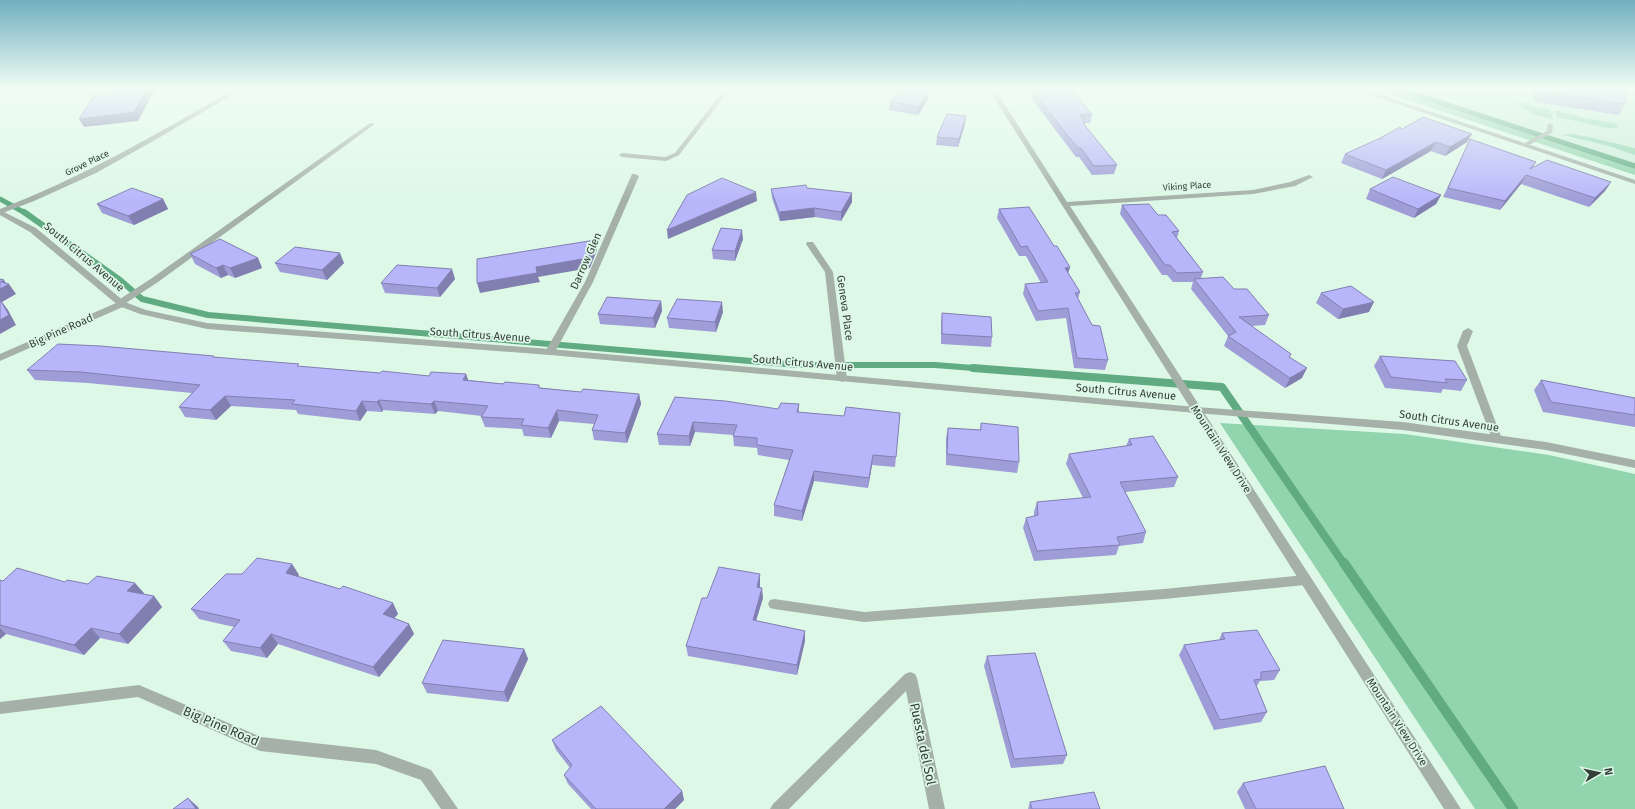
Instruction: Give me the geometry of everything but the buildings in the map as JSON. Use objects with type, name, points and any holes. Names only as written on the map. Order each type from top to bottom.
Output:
[{"type":"street","name":"Grove Place","points":[[0,212],[107,165],[175,126]]},
{"type":"street","name":"Big Pine Road","points":[[0,358],[121,304],[370,126]]},
{"type":"street","points":[[622,154],[666,160],[677,154],[699,126]]},
{"type":"street","name":"Mountain View Drive","points":[[1015,126],[1453,809]]},
{"type":"street","points":[[1467,126],[1635,182]]},
{"type":"street","points":[[1525,145],[1550,132],[1550,126]]},
{"type":"street","name":"Darrow Glen","points":[[550,352],[589,282],[635,176]]},
{"type":"street","name":"Viking Place","points":[[1065,204],[1254,192],[1292,184],[1309,177]]},
{"type":"street","name":"South Citrus Avenue","points":[[0,212],[33,230],[121,304],[143,312],[207,326],[550,352],[1196,410],[1404,426],[1546,446],[1635,464]]},
{"type":"street","name":"Geneva Place","points":[[810,244],[829,272],[842,379]]},
{"type":"street","points":[[1468,331],[1462,346],[1497,439]]},
{"type":"street","points":[[774,604],[864,617],[1164,594],[1305,580]]},
{"type":"street","name":"Puesta del Sol","points":[[778,809],[910,678],[937,809]]},
{"type":"street","name":"Big Pine Road","points":[[0,708],[139,692],[260,744],[376,757],[426,775],[450,809]]},
{"type":"shaded area","points":[[1517,126],[1635,126],[1635,164]]},
{"type":"green space","points":[[1486,126],[1517,126],[1635,164],[1635,175]]},
{"type":"green space","points":[[1597,126],[1620,126],[1616,126],[1619,128],[1607,128]]},
{"type":"green space","points":[[1570,134],[1635,148],[1635,155],[1609,146],[1563,135]]},
{"type":"green space","points":[[1220,423],[1405,434],[1549,455],[1635,474],[1635,809],[1475,809]]},
{"type":"waterway","points":[[1512,126],[1635,166]]},
{"type":"waterway","points":[[0,199],[25,213]]},
{"type":"waterway","points":[[24,212],[120,280],[142,299],[208,315],[798,365],[935,365],[982,369]]},
{"type":"waterway","points":[[973,368],[982,369]]},
{"type":"waterway","points":[[982,369],[1222,387],[1344,564]]},
{"type":"waterway","points":[[1344,563],[1513,809]]}]
